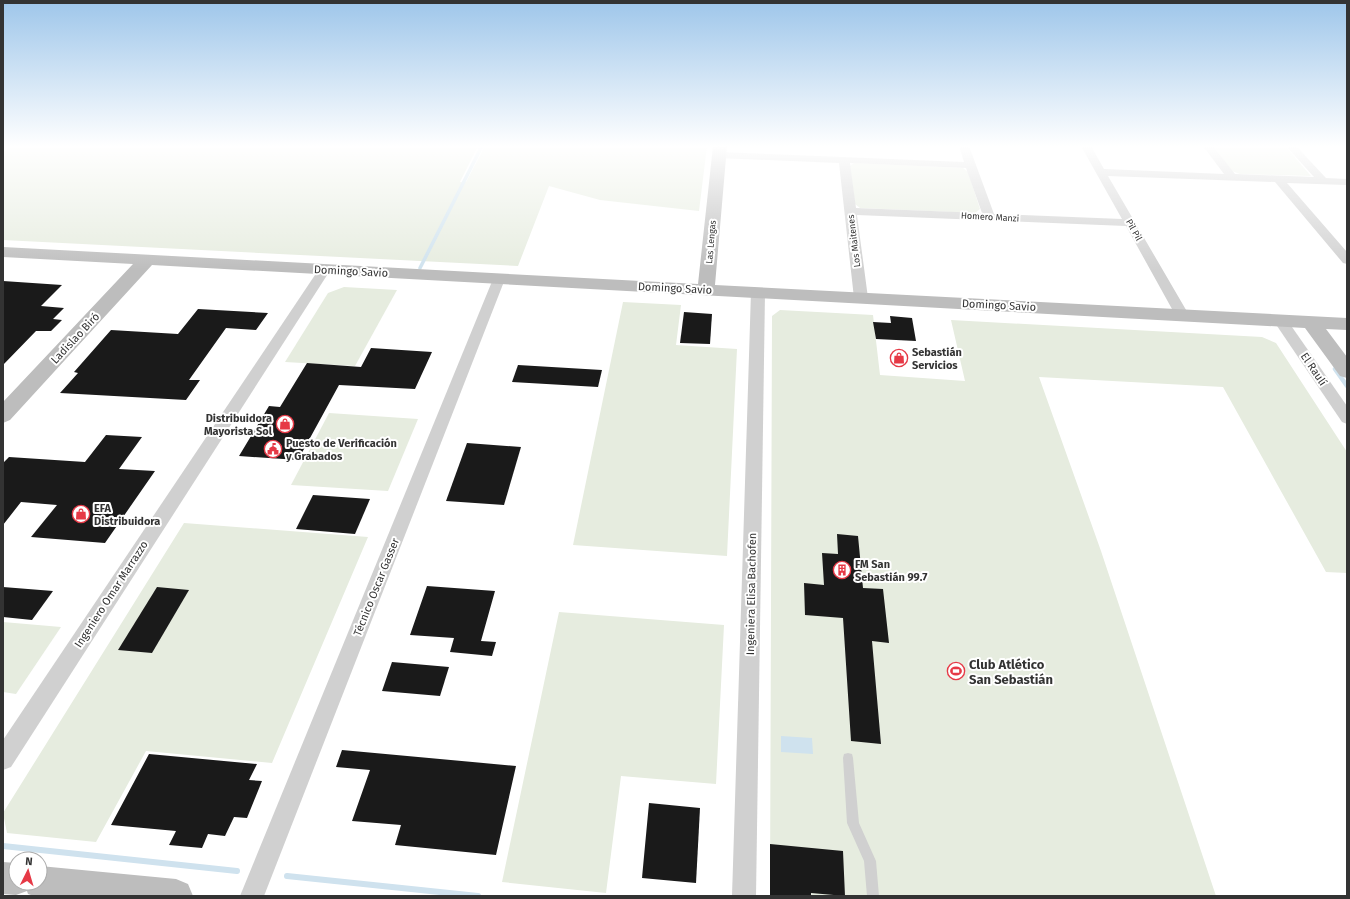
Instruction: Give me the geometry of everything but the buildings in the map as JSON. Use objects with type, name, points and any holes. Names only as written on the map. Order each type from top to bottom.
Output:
[{"type":"street","name":"Las Lengas","points":[[706,290],[716,188]]},
{"type":"street","name":"Los Maitenes","points":[[847,188],[861,298]]},
{"type":"street","points":[[979,188],[989,217]]},
{"type":"street","name":"Pil Pil","points":[[1110,188],[1182,315]]},
{"type":"street","points":[[1286,188],[1347,260]]},
{"type":"street","name":"Homero Manzi","points":[[850,211],[1130,223]]},
{"type":"street","name":"Domingo Savio","points":[[3,252],[1347,324]]},
{"type":"street","name":"Ladislao Biró","points":[[3,415],[147,260]]},
{"type":"street","name":"Ingeniero Omar Marrazzo","points":[[3,759],[325,269]]},
{"type":"street","name":"Técnico Oscar Gasser","points":[[252,896],[499,279]]},
{"type":"street","name":"Ingeniera Elisa Bachofen","points":[[744,896],[758,292]]},
{"type":"street","name":"El Raulí","points":[[1280,320],[1347,418]]},
{"type":"street","points":[[1312,322],[1347,371]]},
{"type":"street","points":[[48,883],[176,896]]},
{"type":"lane","points":[[848,758],[853,823],[870,861],[873,896]]},
{"type":"shaded area","points":[[3,188],[548,188],[518,266],[3,240]]},
{"type":"shaded area","points":[[556,188],[702,188],[699,211],[600,200]]},
{"type":"shaded area","points":[[853,188],[973,188],[980,209],[975,213],[860,208],[855,204]]},
{"type":"shaded area","points":[[344,287],[397,290],[355,366],[285,362],[328,293]]},
{"type":"shaded area","points":[[623,302],[681,305],[676,345],[737,349],[727,556],[573,545]]},
{"type":"shaded area","name":"Club Atlético San Sebastián","points":[[780,310],[873,315],[880,375],[965,381],[951,320],[1262,337],[1276,343],[1347,452],[1347,573],[1326,572],[1223,387],[1039,377],[1101,551],[1216,896],[770,896],[772,316]]},
{"type":"shaded area","points":[[329,413],[418,419],[388,491],[291,485]]},
{"type":"shaded area","points":[[184,523],[368,537],[272,763],[146,751],[96,842],[7,833],[3,813]]},
{"type":"shaded area","points":[[559,612],[724,625],[716,784],[621,776],[606,893],[502,882]]},
{"type":"shaded area","points":[[3,622],[61,627],[16,694],[3,692]]},
{"type":"water","points":[[781,736],[812,738],[813,754],[781,752]]},
{"type":"waterway","points":[[420,268],[461,188]]},
{"type":"waterway","points":[[1335,369],[1347,386]]},
{"type":"waterway","points":[[3,846],[237,871]]},
{"type":"waterway","points":[[287,876],[478,896]]},
{"type":"place","name":"Sebastián Servicios","points":[[899,358]]},
{"type":"place","name":"Distribuidora Mayorista Sol","points":[[285,424]]},
{"type":"place","name":"Puesto de Verificación y Grabados","points":[[273,449]]},
{"type":"place","name":"EFA Distribuidora","points":[[81,514]]},
{"type":"place","name":"FM San Sebastián 99.7","points":[[842,570]]},
{"type":"place","name":"Club Atlético San Sebastián","points":[[956,671]]}]
